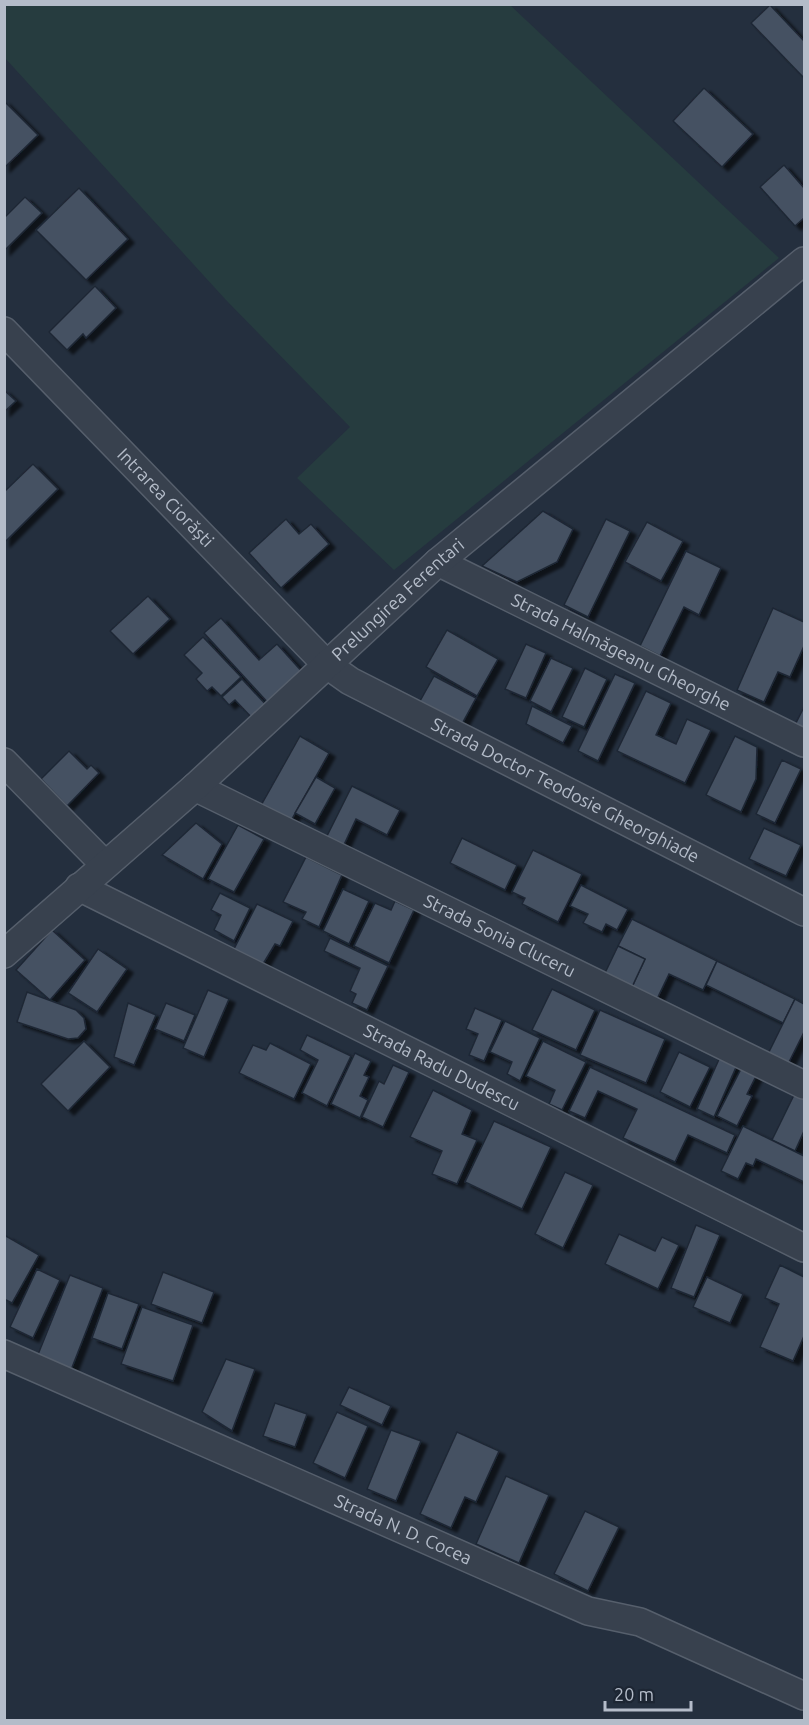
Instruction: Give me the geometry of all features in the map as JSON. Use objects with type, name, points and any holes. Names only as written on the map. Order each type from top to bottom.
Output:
[{"type":"street","name":"Prelungirea Ferentari","points":[[4,954],[195,788],[438,562],[804,261]]},
{"type":"street","name":"Intrarea Ciorăști","points":[[4,331],[326,664]]},
{"type":"street","name":"Strada Halmăgeanu Gheorghe","points":[[438,562],[804,743]]},
{"type":"street","name":"Strada Doctor Teodosie Gheorghiade","points":[[326,664],[350,681],[804,912]]},
{"type":"street","points":[[4,762],[105,865]]},
{"type":"street","name":"Strada Sonia Cluceru","points":[[195,788],[804,1085]]},
{"type":"street","name":"Strada Radu Dudescu","points":[[79,887],[804,1248]]},
{"type":"street","name":"Strada N. D. Cocea","points":[[4,1354],[588,1611],[640,1622],[804,1696]]},
{"type":"green space","points":[[5,4],[510,5],[779,258],[394,570],[297,478],[350,427],[226,300],[5,58]]},
{"type":"building","points":[[770,5],[804,41],[804,78],[751,23]]},
{"type":"building","points":[[704,88],[753,134],[722,167],[673,121]]},
{"type":"building","points":[[4,101],[38,135],[4,168]]},
{"type":"building","points":[[784,165],[804,188],[804,218],[795,226],[760,187]]},
{"type":"building","points":[[79,188],[128,239],[86,280],[36,230]]},
{"type":"building","points":[[25,197],[42,213],[4,251],[4,218]]},
{"type":"building","points":[[95,286],[116,308],[86,338],[83,334],[67,350],[49,332]]},
{"type":"building","points":[[4,390],[16,401],[4,412]]},
{"type":"building","points":[[33,464],[58,489],[4,543],[4,492]]},
{"type":"building","points":[[543,511],[573,529],[557,562],[517,582],[482,566]]},
{"type":"building","points":[[286,519],[299,534],[311,524],[329,544],[281,588],[249,553]]},
{"type":"building","points":[[606,519],[630,531],[588,617],[564,605]]},
{"type":"building","points":[[647,522],[683,541],[661,581],[625,562]]},
{"type":"building","points":[[686,551],[721,568],[699,615],[684,607],[660,656],[640,646]]},
{"type":"building","points":[[148,596],[170,619],[133,654],[110,631]]},
{"type":"building","points":[[773,608],[804,622],[804,646],[790,677],[778,672],[764,702],[737,690]]},
{"type":"building","points":[[221,618],[259,660],[277,644],[305,675],[271,706],[204,633]]},
{"type":"building","points":[[447,630],[498,659],[477,696],[426,667]]},
{"type":"building","points":[[203,637],[241,677],[221,696],[212,687],[207,691],[196,679],[202,673],[184,655]]},
{"type":"building","points":[[526,644],[546,653],[526,698],[505,689]]},
{"type":"building","points":[[551,658],[573,668],[551,712],[530,701]]},
{"type":"building","points":[[585,668],[607,679],[584,727],[562,717]]},
{"type":"building","points":[[615,674],[635,683],[598,761],[578,751]]},
{"type":"building","points":[[434,676],[476,698],[457,733],[415,710]]},
{"type":"building","points":[[242,679],[269,708],[255,721],[235,700],[229,705],[222,697]]},
{"type":"building","points":[[646,691],[671,703],[656,735],[676,744],[687,719],[711,730],[685,783],[617,751]]},
{"type":"building","points":[[532,706],[572,726],[563,743],[526,724]]},
{"type":"building","points":[[804,707],[804,730],[795,725]]},
{"type":"building","points":[[300,736],[329,753],[288,826],[259,809]]},
{"type":"building","points":[[735,736],[757,747],[756,779],[741,812],[706,795]]},
{"type":"building","points":[[69,751],[87,769],[91,765],[99,773],[67,806],[41,779]]},
{"type":"building","points":[[782,760],[801,769],[775,823],[756,814]]},
{"type":"building","points":[[316,777],[335,788],[315,824],[295,813]]},
{"type":"building","points":[[352,786],[400,810],[387,835],[356,819],[341,851],[324,842]]},
{"type":"building","points":[[196,823],[222,844],[203,879],[162,855]]},
{"type":"building","points":[[238,825],[264,839],[234,892],[208,879]]},
{"type":"building","points":[[764,828],[801,845],[786,876],[749,859]]},
{"type":"building","points":[[462,838],[517,865],[505,890],[450,863]]},
{"type":"building","points":[[533,850],[582,874],[558,922],[522,904],[525,898],[512,892]]},
{"type":"building","points":[[306,857],[342,875],[319,927],[302,919],[306,912],[283,902]]},
{"type":"building","points":[[581,885],[628,909],[617,930],[606,924],[602,932],[583,923],[588,914],[570,906]]},
{"type":"building","points":[[343,889],[369,901],[349,944],[323,931]]},
{"type":"building","points":[[220,893],[250,908],[234,941],[214,930],[221,915],[211,910]]},
{"type":"building","points":[[395,901],[414,910],[389,963],[354,946],[375,903],[391,910]]},
{"type":"building","points":[[257,904],[293,921],[280,946],[275,944],[263,964],[233,951]]},
{"type":"building","points":[[632,919],[717,961],[703,990],[669,974],[657,999],[632,987],[645,959],[618,946]]},
{"type":"building","points":[[52,930],[85,960],[50,1000],[16,970]]},
{"type":"building","points":[[330,938],[388,966],[367,1010],[352,1003],[356,994],[350,991],[360,968],[324,951]]},
{"type":"building","points":[[618,946],[645,959],[632,987],[605,973]]},
{"type":"building","points":[[98,949],[127,969],[97,1012],[68,993]]},
{"type":"building","points":[[717,961],[795,999],[783,1023],[706,985]]},
{"type":"building","points":[[552,989],[595,1010],[576,1050],[532,1030]]},
{"type":"building","points":[[208,990],[229,999],[204,1057],[183,1048]]},
{"type":"building","points":[[27,992],[76,1010],[84,1018],[86,1029],[78,1038],[68,1039],[17,1022]]},
{"type":"building","points":[[795,999],[804,1004],[804,1032],[788,1064],[768,1054]]},
{"type":"building","points":[[128,1003],[156,1015],[134,1065],[114,1057]]},
{"type":"building","points":[[166,1003],[195,1015],[184,1041],[155,1029]]},
{"type":"building","points":[[475,1008],[502,1020],[484,1061],[469,1055],[478,1034],[466,1029]]},
{"type":"building","points":[[600,1010],[665,1039],[646,1083],[580,1055]]},
{"type":"building","points":[[505,1021],[540,1038],[520,1081],[507,1074],[512,1062],[490,1052]]},
{"type":"building","points":[[307,1035],[351,1056],[327,1106],[302,1093],[318,1060],[300,1050]]},
{"type":"building","points":[[84,1041],[110,1067],[68,1111],[41,1084]]},
{"type":"building","points":[[543,1041],[586,1062],[562,1110],[549,1104],[555,1090],[526,1076]]},
{"type":"building","points":[[270,1043],[311,1064],[294,1099],[239,1073],[253,1045],[266,1050]]},
{"type":"building","points":[[679,1052],[710,1067],[690,1107],[660,1092]]},
{"type":"building","points":[[355,1053],[371,1061],[364,1075],[369,1077],[360,1096],[368,1100],[360,1118],[331,1104]]},
{"type":"building","points":[[720,1057],[737,1065],[714,1117],[697,1109]]},
{"type":"building","points":[[393,1065],[409,1072],[383,1127],[362,1117],[379,1081],[384,1084]]},
{"type":"building","points":[[590,1067],[735,1135],[727,1153],[688,1135],[675,1162],[623,1138],[637,1109],[598,1091],[585,1118],[569,1111]]},
{"type":"building","points":[[741,1069],[756,1076],[747,1094],[752,1096],[737,1126],[717,1116]]},
{"type":"building","points":[[433,1090],[472,1110],[462,1134],[477,1140],[457,1184],[432,1174],[442,1151],[410,1137]]},
{"type":"building","points":[[795,1093],[804,1098],[804,1131],[795,1151],[772,1140]]},
{"type":"building","points":[[494,1121],[551,1147],[522,1209],[465,1182]]},
{"type":"building","points":[[743,1126],[804,1156],[804,1182],[756,1159],[753,1166],[746,1163],[738,1179],[721,1171]]},
{"type":"building","points":[[565,1172],[593,1185],[563,1248],[535,1234]]},
{"type":"building","points":[[696,1225],[720,1235],[694,1297],[671,1288]]},
{"type":"building","points":[[619,1234],[655,1251],[662,1237],[679,1245],[658,1289],[605,1264]]},
{"type":"building","points":[[6,1236],[39,1255],[12,1303],[4,1299],[4,1239]]},
{"type":"building","points":[[780,1265],[804,1277],[804,1336],[793,1361],[760,1347],[779,1304],[765,1298]]},
{"type":"building","points":[[37,1269],[60,1280],[33,1338],[10,1327]]},
{"type":"building","points":[[163,1272],[214,1292],[202,1323],[151,1304]]},
{"type":"building","points":[[70,1275],[103,1288],[71,1370],[37,1357]]},
{"type":"building","points":[[707,1277],[743,1294],[730,1323],[693,1307]]},
{"type":"building","points":[[108,1293],[139,1304],[122,1349],[92,1338]]},
{"type":"building","points":[[142,1307],[193,1325],[173,1381],[121,1364]]},
{"type":"building","points":[[226,1359],[255,1369],[232,1431],[202,1412]]},
{"type":"building","points":[[349,1387],[391,1406],[382,1425],[340,1405]]},
{"type":"building","points":[[275,1403],[307,1414],[295,1447],[263,1436]]},
{"type":"building","points":[[337,1412],[368,1426],[345,1478],[313,1463]]},
{"type":"building","points":[[391,1430],[421,1441],[396,1501],[367,1489]]},
{"type":"building","points":[[457,1432],[499,1451],[476,1502],[465,1497],[451,1528],[420,1514]]},
{"type":"building","points":[[506,1476],[549,1495],[519,1563],[476,1544]]},
{"type":"building","points":[[585,1511],[619,1527],[588,1591],[554,1574]]}]
